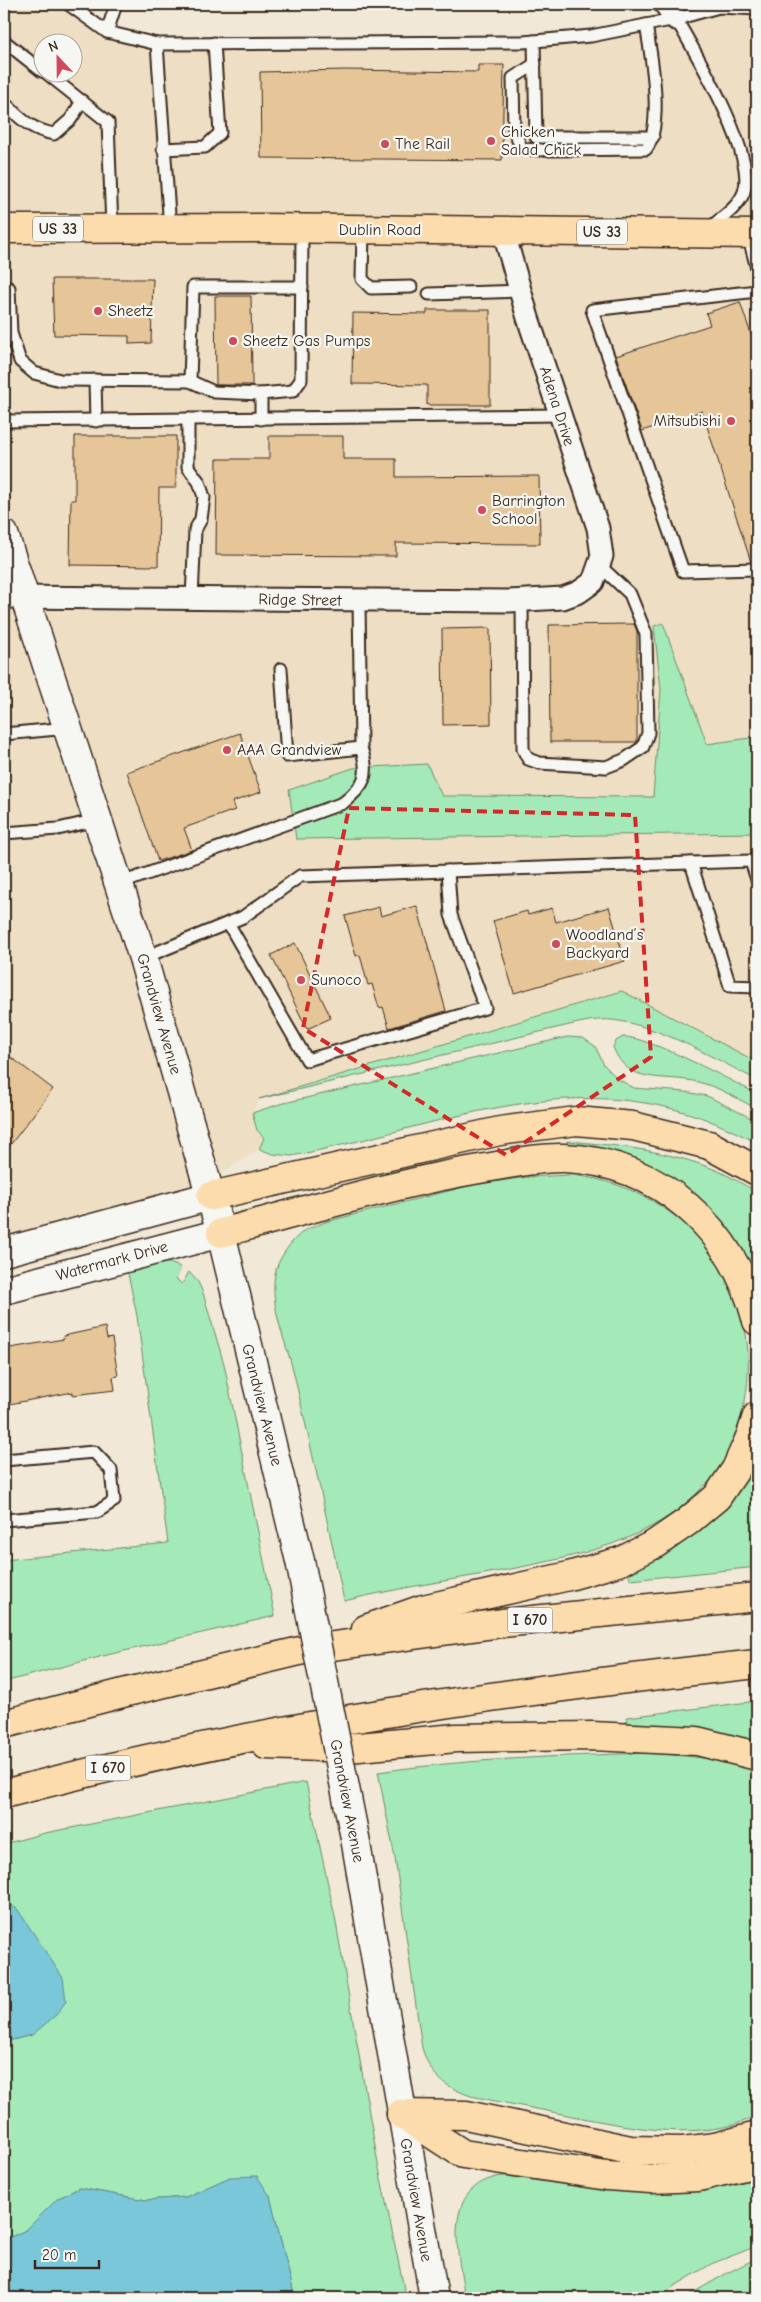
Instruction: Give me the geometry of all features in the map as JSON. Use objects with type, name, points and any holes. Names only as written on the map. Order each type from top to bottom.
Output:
[{"type":"main road","name":"Dublin Road","points":[[4,229],[503,230],[752,234]]},
{"type":"main road","name":"Grandview Avenue","points":[[4,534],[14,598],[68,728],[120,884],[144,958],[221,1233],[300,1562],[355,1838],[434,2298]]},
{"type":"main road","points":[[4,1252],[211,1196],[500,1131],[576,1121],[633,1126],[709,1145],[757,1171]]},
{"type":"main road","points":[[221,1233],[449,1174],[508,1164],[563,1158],[596,1163],[630,1173],[661,1187],[690,1207],[711,1230],[731,1258],[750,1296],[757,1321]]},
{"type":"main road","name":"Watermark Drive","points":[[4,1290],[221,1233]]},
{"type":"main road","points":[[304,1650],[423,1609],[569,1576],[621,1561],[655,1544],[687,1522],[717,1497],[736,1469],[757,1416]]},
{"type":"main road","name":"I 670","points":[[4,1724],[127,1692],[304,1650],[502,1623],[757,1597]]},
{"type":"main road","name":"I 670","points":[[4,1794],[214,1744],[359,1716],[642,1677],[757,1664]]},
{"type":"main road","points":[[214,1744],[348,1748],[456,1738],[592,1736],[697,1741],[757,1756]]},
{"type":"main road","points":[[401,2114],[466,2115],[630,2150],[683,2151],[715,2147],[757,2136]]},
{"type":"main road","points":[[401,2114],[463,2154],[607,2176],[651,2179],[699,2176],[757,2163]]},
{"type":"street","name":"Adena Drive","points":[[503,230],[520,291],[598,528],[602,556],[596,573]]},
{"type":"street","name":"Ridge Street","points":[[14,598],[359,601],[522,600],[563,598],[579,592],[596,573]]},
{"type":"lane","points":[[68,4],[107,32],[157,44],[534,41],[591,36],[646,25],[670,11],[719,7],[757,9]]},
{"type":"lane","points":[[107,32],[116,4]]},
{"type":"lane","points":[[670,11],[698,56],[743,155],[746,178],[745,190],[740,200],[702,234]]},
{"type":"lane","points":[[534,64],[513,78],[514,132],[522,149],[646,149],[653,137],[655,75],[646,25]]},
{"type":"lane","points":[[4,41],[32,63]]},
{"type":"lane","points":[[534,41],[536,137],[653,137]]},
{"type":"lane","points":[[163,149],[205,147],[220,133],[214,43]]},
{"type":"lane","points":[[157,44],[170,229]]},
{"type":"lane","points":[[57,82],[108,122],[112,228]]},
{"type":"lane","points":[[9,107],[22,121],[39,131],[54,134],[71,120],[82,101]]},
{"type":"lane","points":[[9,288],[11,333],[20,361],[34,373],[60,380],[190,381],[214,392],[262,394],[294,391],[301,380],[302,230]]},
{"type":"lane","points":[[363,230],[362,279],[371,288],[411,287]]},
{"type":"lane","points":[[752,234],[757,269]]},
{"type":"lane","points":[[190,381],[193,287],[302,287]]},
{"type":"lane","points":[[429,294],[520,291]]},
{"type":"lane","points":[[757,292],[592,310],[684,571],[757,569]]},
{"type":"lane","points":[[96,380],[96,421]]},
{"type":"lane","points":[[260,419],[262,394]]},
{"type":"lane","points":[[4,422],[560,414]]},
{"type":"lane","points":[[188,419],[188,467],[199,482],[204,497],[201,519],[195,530],[192,599]]},
{"type":"lane","points":[[522,600],[523,749],[528,759],[539,763],[606,768],[624,760],[643,747],[648,733],[646,634],[630,594],[596,573]]},
{"type":"lane","points":[[120,884],[343,803],[360,789],[366,776],[365,760],[361,748],[359,601]]},
{"type":"lane","points":[[281,670],[287,756],[361,748]]},
{"type":"lane","points":[[4,734],[68,728]]},
{"type":"lane","points":[[4,833],[58,829],[99,820]]},
{"type":"lane","points":[[144,958],[243,917],[300,876],[751,861],[757,880]]},
{"type":"lane","points":[[691,863],[730,986],[757,987]]},
{"type":"lane","points":[[228,923],[308,1060],[485,1008],[451,914],[448,871]]},
{"type":"lane","points":[[4,1460],[94,1452],[111,1470],[114,1500],[97,1512],[4,1520]]},
{"type":"highlighted area","points":[[349,808],[635,815],[651,1057],[506,1155],[303,1028]]},
{"type":"shaded area","points":[[4,4],[68,4],[107,32],[157,44],[514,42],[675,19],[665,4],[757,4],[757,737],[707,745],[662,623],[654,626],[661,689],[654,797],[441,796],[289,790],[296,839],[757,833],[757,1062],[621,991],[260,1099],[252,1113],[257,1130],[264,1138],[259,1149],[120,1240],[4,1269]]},
{"type":"green space","points":[[663,623],[707,744],[757,737],[757,833],[296,839],[289,790],[353,768],[427,764],[442,796],[653,797],[661,689],[654,626]]},
{"type":"green space","points":[[622,991],[757,1062],[757,1080],[667,1036],[630,1023],[605,1020],[574,1024],[259,1099]]},
{"type":"green space","points":[[567,1037],[583,1038],[595,1046],[604,1065],[618,1079],[634,1088],[685,1092],[707,1096],[757,1121],[757,1142],[691,1114],[640,1102],[589,1098],[539,1101],[490,1109],[291,1156],[273,1154],[259,1149],[264,1138],[257,1130],[252,1113],[280,1104]]},
{"type":"green space","points":[[623,1037],[635,1039],[670,1051],[757,1094],[757,1109],[706,1084],[648,1076],[627,1068],[619,1059],[613,1047],[616,1041]]},
{"type":"green space","points":[[567,1141],[624,1147],[680,1158],[716,1170],[757,1192],[757,1280],[747,1258],[722,1223],[567,1150]]},
{"type":"green space","points":[[571,1175],[619,1186],[642,1195],[663,1208],[683,1222],[701,1240],[729,1280],[742,1315],[746,1334],[748,1373],[743,1411],[723,1465],[714,1477],[683,1506],[637,1534],[612,1544],[533,1565],[404,1588],[344,1601],[295,1378],[277,1313],[274,1287],[275,1274],[282,1256],[299,1235],[325,1222],[472,1185],[527,1177]]},
{"type":"green space","points":[[156,1262],[169,1263],[181,1267],[176,1279],[182,1284],[189,1272],[198,1282],[203,1293],[224,1364],[275,1616],[107,1655],[4,1682],[4,1560],[168,1543],[137,1316],[127,1269]]},
{"type":"green space","points":[[757,1452],[757,1567],[631,1580],[627,1571]]},
{"type":"green space","points":[[757,1701],[757,1742],[700,1728],[626,1724],[627,1717]]},
{"type":"green space","points":[[650,1753],[718,1760],[757,1770],[757,2116],[735,2124],[712,2129],[689,2131],[641,2128],[471,2096],[446,2084],[434,2073],[422,2048],[395,1858],[378,1772],[480,1761]]},
{"type":"green space","points":[[306,1782],[335,1917],[378,2164],[406,2298],[295,2298],[270,2196],[230,2177],[186,2197],[146,2200],[79,2188],[57,2199],[26,2230],[4,2240],[4,2042],[32,2035],[18,1910],[4,1900],[4,1844],[45,1833]]},
{"type":"green space","points":[[520,2175],[697,2190],[732,2185],[757,2178],[757,2246],[711,2264],[655,2298],[465,2298],[457,2245],[457,2227],[460,2211],[467,2196],[478,2185],[496,2177]]},
{"type":"green space","points":[[757,2258],[757,2298],[684,2298],[729,2272]]},
{"type":"water","points":[[4,1900],[18,1910],[63,1978],[66,2001],[56,2015],[32,2035],[4,2042]]},
{"type":"water","points":[[257,2176],[270,2196],[295,2298],[4,2298],[4,2240],[26,2230],[57,2199],[79,2188],[146,2200],[186,2197],[230,2177]]},
{"type":"building","points":[[478,65],[504,65],[502,160],[261,158],[260,72],[345,70],[478,72]]},
{"type":"building","name":"Sheetz","points":[[52,279],[153,279],[151,343],[129,344],[129,336],[54,335]]},
{"type":"building","name":"Sheetz Gas Pumps","points":[[215,296],[251,296],[252,385],[216,385]]},
{"type":"building","name":"Mitsubishi","points":[[740,302],[757,352],[757,562],[751,562],[702,411],[642,431],[616,356],[710,325],[706,313]]},
{"type":"building","points":[[427,310],[490,310],[490,405],[427,405],[427,385],[352,384],[353,313],[427,314]]},
{"type":"building","points":[[75,436],[176,436],[176,488],[159,488],[158,566],[70,565],[71,500],[75,500]]},
{"type":"building","points":[[269,436],[343,436],[343,459],[396,459],[396,477],[539,476],[540,544],[396,543],[396,556],[216,555],[217,459],[269,459]]},
{"type":"building","points":[[634,624],[637,631],[637,742],[550,742],[549,625]]},
{"type":"building","points":[[490,628],[491,724],[443,725],[442,629]]},
{"type":"building","points":[[240,733],[261,792],[232,802],[235,810],[184,828],[192,850],[158,861],[127,772]]},
{"type":"building","points":[[417,906],[446,1011],[389,1028],[383,1007],[379,1008],[372,984],[368,985],[360,955],[356,956],[345,916],[379,907],[381,916]]},
{"type":"building","points":[[609,907],[625,961],[514,993],[493,921],[527,911],[528,915],[552,908],[556,922]]},
{"type":"building","points":[[295,943],[331,1018],[307,1029],[271,955]]},
{"type":"building","points":[[4,1052],[53,1089],[4,1153]]},
{"type":"building","points":[[105,1327],[107,1339],[112,1338],[118,1376],[113,1377],[115,1390],[73,1395],[73,1392],[4,1405],[4,1349],[64,1339],[63,1336]]},
{"type":"place","name":"Chicken Salad Chick","points":[[491,141]]},
{"type":"place","name":"The Rail","points":[[385,144]]},
{"type":"place","name":"Sheetz","points":[[98,311]]},
{"type":"place","name":"Sheetz Gas Pumps","points":[[233,341]]},
{"type":"place","name":"Mitsubishi","points":[[731,421]]},
{"type":"place","name":"Barrington School","points":[[482,510]]},
{"type":"place","name":"AAA Grandview","points":[[227,750]]},
{"type":"place","name":"Woodland’s Backyard","points":[[556,944]]},
{"type":"place","name":"Sunoco","points":[[301,980]]}]
